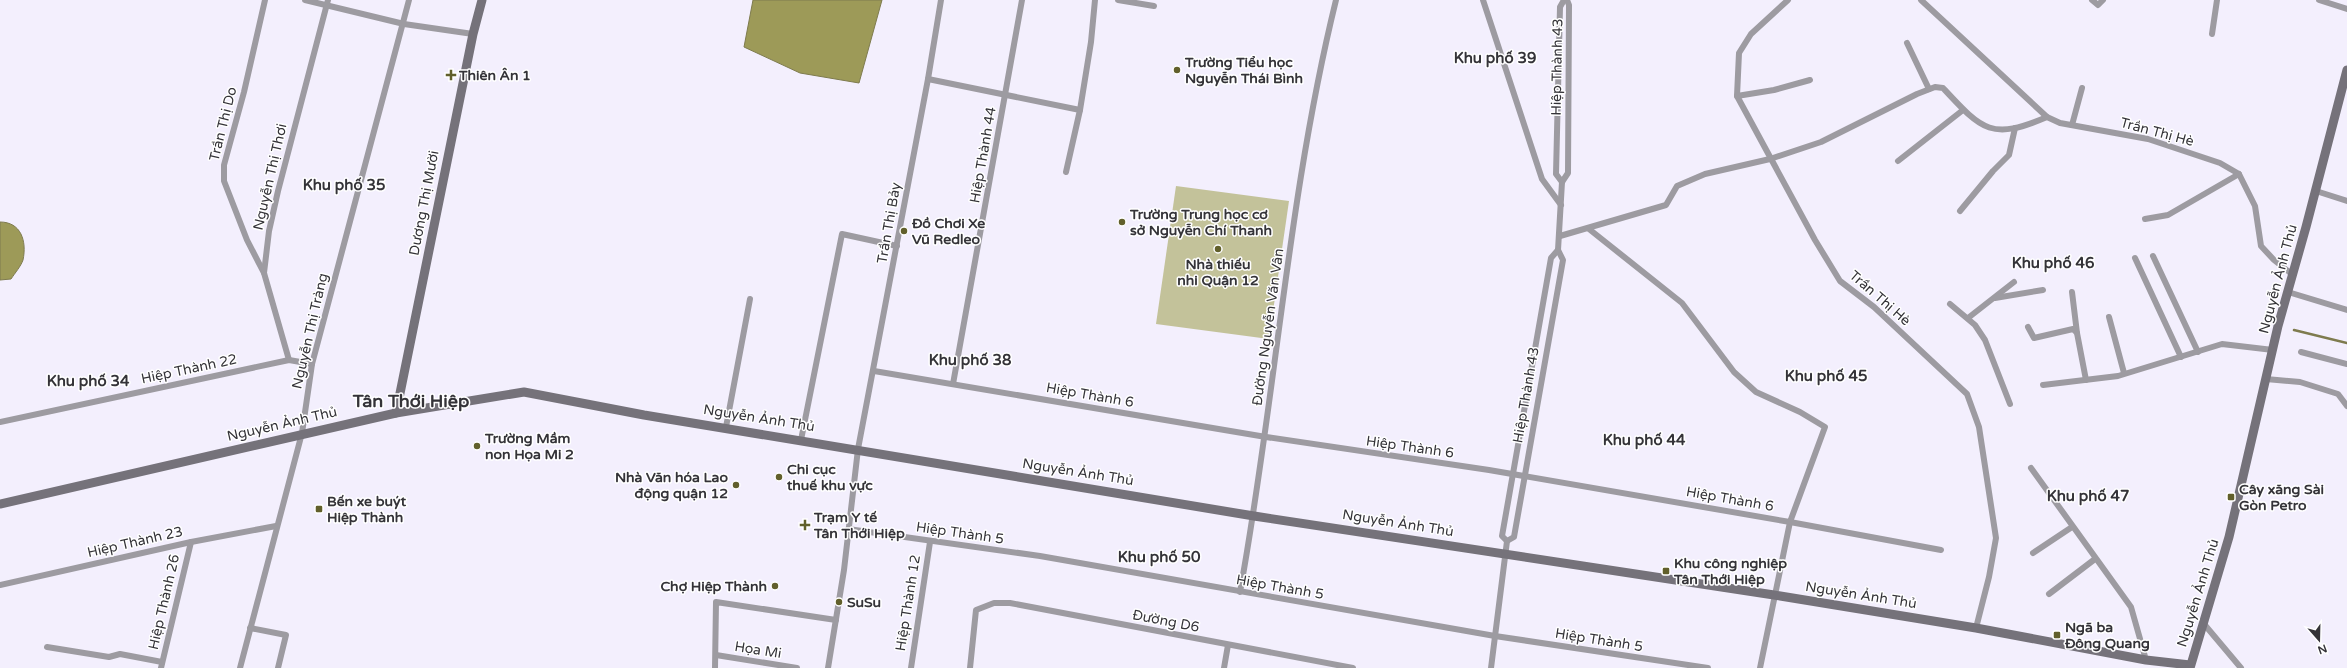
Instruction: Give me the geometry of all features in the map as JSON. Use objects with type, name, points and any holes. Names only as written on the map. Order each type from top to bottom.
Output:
[{"type":"main road","name":"Dương Thị Mười","points":[[396,413],[473,34],[482,0]]},
{"type":"main road","name":"Nguyễn Ảnh Thủ","points":[[0,504],[302,433],[396,413],[524,392],[644,415],[726,427],[1254,516],[1774,595],[1976,628],[2146,660],[2190,666],[2204,624],[2229,537],[2273,350],[2347,70]]},
{"type":"street","name":"Trần Thị Do","points":[[264,273],[247,240],[226,186],[224,165],[244,92],[265,0]]},
{"type":"street","points":[[305,0],[327,3],[404,24],[473,34]]},
{"type":"street","name":"Nguyễn Thị Tràng","points":[[240,668],[276,526],[302,433],[312,364],[404,24],[409,0]]},
{"type":"street","name":"Trần Thị Bảy","points":[[828,668],[836,620],[858,449],[874,371],[928,79],[940,0]]},
{"type":"street","name":"Hiệp Thành 44","points":[[953,384],[1022,0]]},
{"type":"street","points":[[1066,172],[1080,110],[1091,42],[1095,0]]},
{"type":"street","points":[[1118,0],[1154,6]]},
{"type":"street","name":"Đường Nguyễn Văn Vân","points":[[1240,592],[1254,516],[1266,437],[1299,180],[1336,0]]},
{"type":"street","points":[[1483,0],[1542,179],[1561,205]]},
{"type":"street","name":"Hiệp Thành 43","points":[[1491,668],[1506,554],[1507,541],[1502,536],[1551,258],[1558,250],[1562,182],[1568,173],[1569,5],[1566,0],[1560,7],[1556,174],[1562,182]]},
{"type":"street","name":"Trần Thị Hè","points":[[1788,0],[1752,34],[1738,53],[1737,96],[1815,240],[1840,280],[1874,307],[1967,394],[1977,417],[1996,538],[1989,577],[1976,628]]},
{"type":"street","name":"Trần Thị Hè","points":[[1921,0],[2047,117],[2060,123],[2148,139],[2220,163],[2239,174]]},
{"type":"street","points":[[2092,0],[2098,5],[2103,0]]},
{"type":"street","points":[[2212,34],[2217,0]]},
{"type":"street","points":[[2319,0],[2347,9]]},
{"type":"street","name":"Nguyễn Thị Thơi","points":[[289,360],[264,273],[269,231],[278,190],[327,3]]},
{"type":"street","points":[[1907,42],[1929,89]]},
{"type":"street","points":[[928,79],[1080,110]]},
{"type":"street","points":[[1737,96],[1774,90],[1810,80]]},
{"type":"street","points":[[1560,236],[1589,229],[1666,205],[1677,186],[1705,174],[1770,159],[1821,142],[1929,89],[1943,88],[1963,110],[1986,128],[2015,128],[2025,126],[2047,117]]},
{"type":"street","points":[[2072,125],[2082,88]]},
{"type":"street","points":[[1898,161],[1963,110]]},
{"type":"street","points":[[1960,211],[1993,171],[2009,155],[2015,128]]},
{"type":"street","points":[[2145,219],[2168,215],[2239,174],[2255,206],[2261,246],[2274,260],[2293,275]]},
{"type":"street","points":[[2316,191],[2347,201]]},
{"type":"street","points":[[1589,229],[1682,303],[1734,372],[1756,392],[1800,412],[1825,427],[1790,522],[1760,668]]},
{"type":"street","points":[[801,440],[842,234],[897,246]]},
{"type":"street","name":"Hiệp Thành 43","points":[[1507,541],[1514,537],[1563,260],[1558,250]]},
{"type":"street","points":[[2153,256],[2198,352]]},
{"type":"street","points":[[2135,258],[2181,357]]},
{"type":"street","points":[[1968,318],[2014,282]]},
{"type":"street","points":[[1994,298],[2042,290]]},
{"type":"street","points":[[2072,292],[2077,333],[2086,380]]},
{"type":"street","points":[[2288,292],[2347,310]]},
{"type":"street","points":[[726,427],[750,299]]},
{"type":"street","points":[[1950,304],[1975,325],[1985,340],[2010,404]]},
{"type":"street","points":[[2109,317],[2124,373]]},
{"type":"street","points":[[2028,326],[2034,338],[2073,329],[2077,333]]},
{"type":"street","points":[[2043,385],[2107,378],[2222,344],[2273,350]]},
{"type":"street","points":[[2301,352],[2347,364]]},
{"type":"street","name":"Hiệp Thành 22","points":[[0,422],[289,360],[312,364]]},
{"type":"street","name":"Hiệp Thành 6","points":[[874,371],[1266,437],[1513,474],[1941,550]]},
{"type":"street","points":[[2266,379],[2300,382],[2338,394],[2347,406]]},
{"type":"street","points":[[2031,468],[2131,607],[2146,660]]},
{"type":"street","name":"Hiệp Thành 23","points":[[0,585],[191,542],[276,526]]},
{"type":"street","points":[[2033,553],[2072,527]]},
{"type":"street","name":"Hiệp Thành 5","points":[[848,529],[930,542],[1040,556],[1495,636],[1708,668]]},
{"type":"street","name":"Hiệp Thành 26","points":[[161,665],[191,542]]},
{"type":"street","name":"Hiệp Thành 12","points":[[910,668],[930,542]]},
{"type":"street","points":[[2049,594],[2095,558]]},
{"type":"street","points":[[715,668],[716,602],[836,620]]},
{"type":"street","name":"Đường D6","points":[[970,668],[976,610],[994,603],[1010,604],[1353,668]]},
{"type":"street","points":[[2204,624],[2241,668]]},
{"type":"street","points":[[250,628],[286,635],[278,668]]},
{"type":"street","points":[[1224,668],[1228,645]]},
{"type":"street","points":[[47,647],[109,658],[120,654],[161,665]]},
{"type":"street","name":"Họa Mi","points":[[716,655],[777,667],[797,668]]},
{"type":"green space","name":"Nhà thiếu nhi Quận 12","points":[[1176,186],[1289,201],[1269,339],[1156,324]]},
{"type":"shaded area","points":[[753,0],[882,0],[859,83],[800,73],[744,47]]},
{"type":"shaded area","points":[[0,222],[13,225],[18,229],[23,240],[23,260],[11,279],[0,280]]},
{"type":"waterway","points":[[2294,330],[2347,343]]},
{"type":"place","name":"Trường Tiểu học Nguyễn Thái Bình","points":[[1177,70]]},
{"type":"place","name":"Thiên Ân 1","points":[[451,75]]},
{"type":"place","name":"Trường Trung học cơ sở Nguyễn Chí Thanh","points":[[1122,222]]},
{"type":"place","name":"Đồ Chơi Xe Vũ Redleo","points":[[904,231]]},
{"type":"place","name":"Nhà thiếu nhi Quận 12","points":[[1218,249]]},
{"type":"place","name":"Trường Mầm non Họa Mi 2","points":[[477,446]]},
{"type":"place","name":"Chi cục thuế khu vực","points":[[779,477]]},
{"type":"place","name":"Nhà Văn hóa Lao động quận 12","points":[[736,485]]},
{"type":"place","name":"Cây xăng Sài Gòn Petro","points":[[2231,497]]},
{"type":"place","name":"Bến xe buýt Hiệp Thành","points":[[319,509]]},
{"type":"place","name":"Trạm Y tế Tân Thới Hiệp","points":[[805,525]]},
{"type":"place","name":"Khu công nghiệp Tân Thới Hiệp","points":[[1666,571]]},
{"type":"place","name":"Chợ Hiệp Thành","points":[[775,586]]},
{"type":"place","name":"SuSu","points":[[839,602]]},
{"type":"place","name":"Ngã ba Đông Quang","points":[[2057,635]]},
{"type":"district","name":"Khu phố 39","points":[[1495,58]]},
{"type":"district","name":"Khu phố 35","points":[[344,185]]},
{"type":"district","name":"Khu phố 46","points":[[2053,263]]},
{"type":"district","name":"Khu phố 38","points":[[970,360]]},
{"type":"district","name":"Khu phố 45","points":[[1826,376]]},
{"type":"district","name":"Khu phố 34","points":[[88,381]]},
{"type":"district","name":"Tân Thới Hiệp","points":[[411,401]]},
{"type":"district","name":"Khu phố 44","points":[[1644,440]]},
{"type":"district","name":"Khu phố 47","points":[[2088,496]]},
{"type":"district","name":"Khu phố 50","points":[[1159,557]]}]
